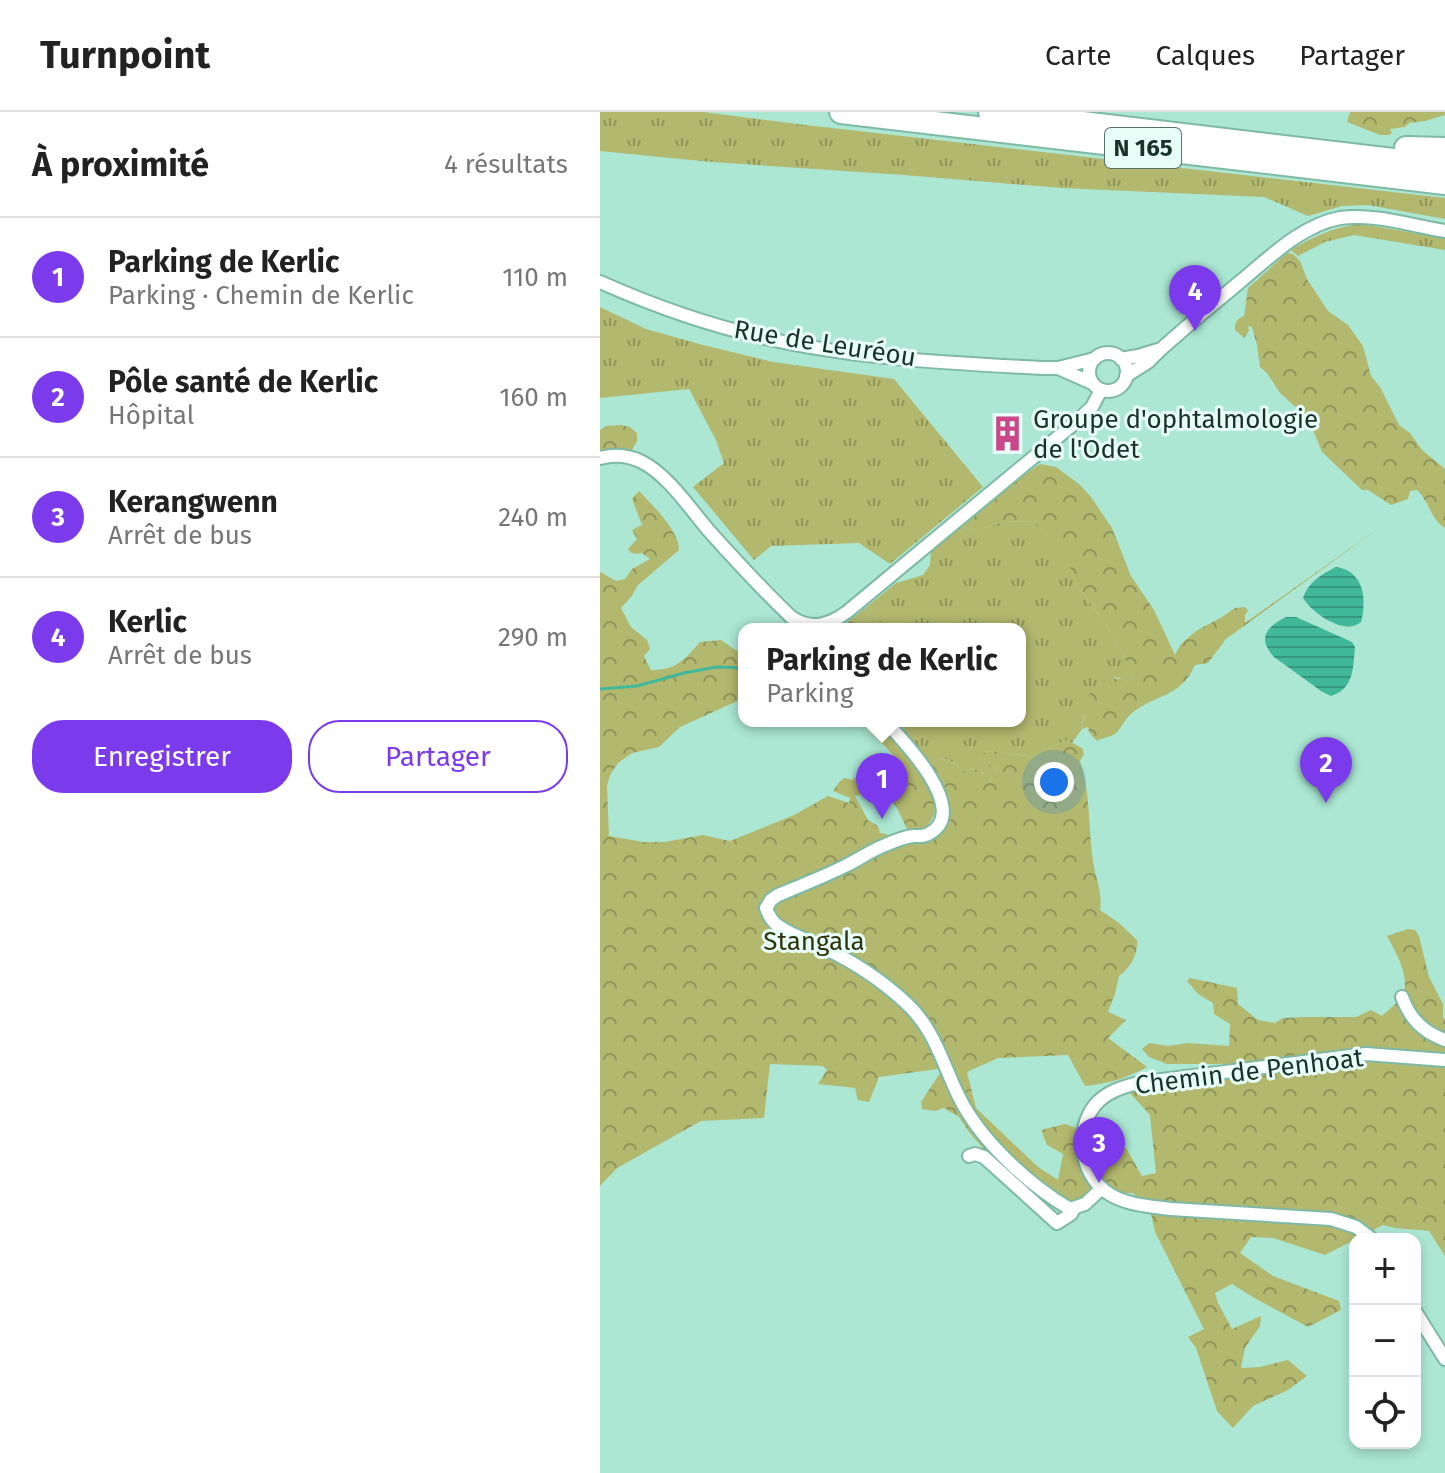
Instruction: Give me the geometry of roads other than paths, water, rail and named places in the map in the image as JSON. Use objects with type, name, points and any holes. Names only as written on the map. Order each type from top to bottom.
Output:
[{"type":"highway","name":"N 165","points":[[841,112],[1445,183]]},
{"type":"highway","name":"N 165","points":[[990,112],[1445,166]]},
{"type":"highway","points":[[1235,141],[1445,149]]},
{"type":"street","points":[[1126,376],[1148,362],[1263,263],[1319,225],[1341,218],[1364,218],[1445,231]]},
{"type":"street","name":"Rue de Leuréou","points":[[600,282],[672,311],[777,341],[879,356],[1058,368],[1094,359]]},
{"type":"street","points":[[1121,359],[1161,349]]},
{"type":"street","points":[[829,623],[847,612],[1087,412],[1096,400],[1096,386],[1089,371],[1094,359],[1109,353],[1121,359],[1126,366],[1125,381],[1117,389],[1106,391],[1096,386]]},
{"type":"street","name":"Rue de Leuréou","points":[[1058,368],[1096,386]]},
{"type":"street","points":[[600,458],[625,456],[649,466],[800,623]]},
{"type":"street","points":[[891,727],[914,752],[929,775],[941,801],[940,822],[931,833],[883,846],[778,895],[768,903],[769,917],[779,927],[875,976],[905,1002],[924,1021],[970,1116],[1014,1166],[1070,1209],[1085,1204],[1102,1188],[1118,1199],[1147,1206],[1311,1217],[1340,1221],[1365,1233]]},
{"type":"street","points":[[1402,997],[1418,1025],[1445,1040]]},
{"type":"street","name":"Chemin de Penhoat","points":[[1102,1188],[1087,1166],[1083,1151],[1084,1135],[1095,1105],[1117,1089],[1160,1080],[1344,1056],[1386,1055],[1445,1060]]},
{"type":"street","points":[[969,1156],[984,1157],[1057,1223],[1071,1214],[1074,1208]]},
{"type":"street","points":[[1421,1321],[1445,1359]]},
{"type":"waterway","points":[[600,689],[637,686],[716,667],[738,668]]},
{"type":"place","name":"Kerlic","points":[[1195,331]]},
{"type":"place","name":"Groupe d'ophtalmologie de l'Odet","points":[[1007,434]]},
{"type":"place","name":"Pôle santé de Kerlic","points":[[1326,803]]},
{"type":"place","name":"Parking de Kerlic","points":[[882,819]]},
{"type":"place","name":"Kerangwenn","points":[[1099,1183]]},
{"type":"park label","name":"Stangala","points":[[814,941]]}]
